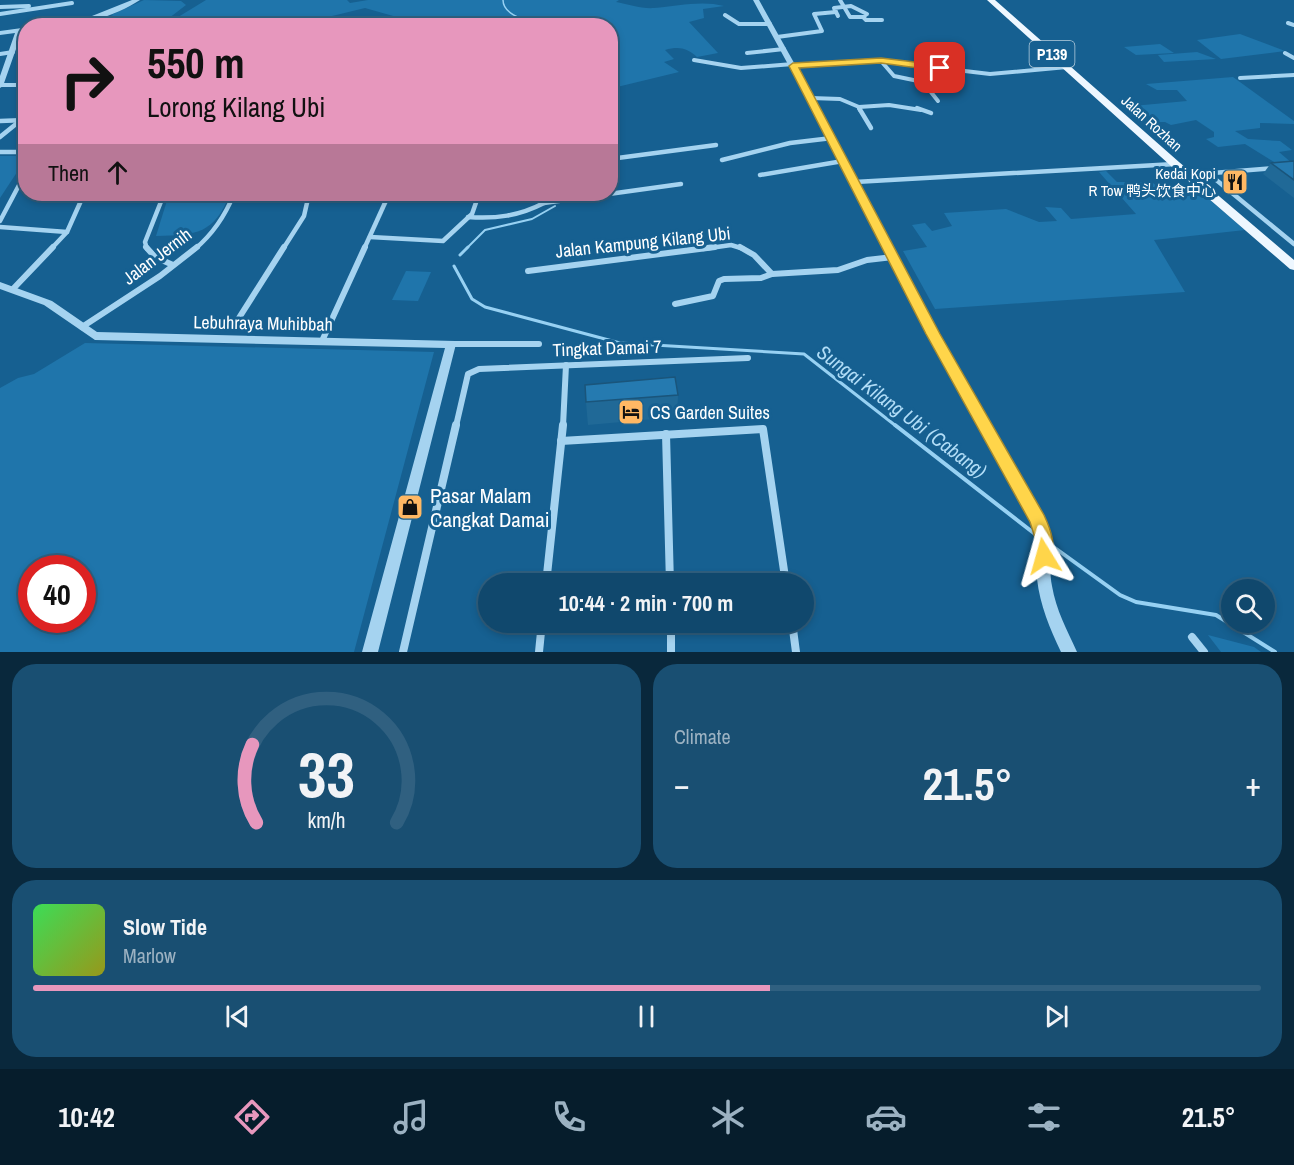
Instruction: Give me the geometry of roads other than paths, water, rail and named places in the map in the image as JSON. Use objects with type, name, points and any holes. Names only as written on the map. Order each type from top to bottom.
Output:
[{"type":"main road","name":"Jalan Rozhan","points":[[991,0],[1175,164],[1294,266]]},
{"type":"street","points":[[93,18],[137,0]]},
{"type":"street","points":[[756,0],[811,98],[933,334],[1038,521],[1044,541],[1043,572],[1048,604],[1069,652]]},
{"type":"street","points":[[840,0],[850,17],[863,18],[872,22],[882,20]]},
{"type":"street","points":[[0,14],[72,3]]},
{"type":"street","points":[[0,7],[32,6],[34,9]]},
{"type":"street","points":[[777,37],[822,31],[814,14],[837,14],[834,8],[862,9],[867,14],[863,18]]},
{"type":"street","points":[[725,15],[736,24],[770,24]]},
{"type":"street","points":[[1288,23],[1294,25]]},
{"type":"street","points":[[0,33],[18,31]]},
{"type":"street","points":[[18,40],[1,86],[18,85]]},
{"type":"street","points":[[747,53],[784,49]]},
{"type":"street","points":[[0,54],[13,52]]},
{"type":"street","points":[[1285,53],[1294,58]]},
{"type":"street","points":[[694,60],[741,68],[881,61],[971,69],[985,74],[1067,67]]},
{"type":"street","points":[[881,61],[894,76],[923,82],[938,101]]},
{"type":"street","points":[[1240,78],[1294,75]]},
{"type":"street","points":[[811,98],[840,99],[859,107],[889,105],[917,108],[931,113]]},
{"type":"street","points":[[859,107],[862,116],[871,128]]},
{"type":"street","points":[[0,121],[18,120]]},
{"type":"street","points":[[0,137],[18,124]]},
{"type":"street","points":[[722,160],[790,143],[832,138]]},
{"type":"street","points":[[618,158],[716,145]]},
{"type":"street","points":[[0,152],[18,152]]},
{"type":"street","points":[[760,175],[843,161]]},
{"type":"street","points":[[855,182],[1175,164]]},
{"type":"street","points":[[1188,175],[1282,168]]},
{"type":"street","points":[[1209,174],[1294,244]]},
{"type":"street","points":[[618,193],[681,184]]},
{"type":"street","points":[[0,220],[18,187]]},
{"type":"street","points":[[13,289],[67,232],[81,201]]},
{"type":"street","points":[[161,201],[145,242],[146,250],[151,255],[173,265]]},
{"type":"street","name":"Jalan Jernih","points":[[82,327],[173,265],[211,233],[225,216],[231,201]]},
{"type":"street","points":[[237,321],[304,216],[307,201]]},
{"type":"street","points":[[322,341],[386,201]]},
{"type":"street","points":[[370,237],[442,241],[468,217],[478,201]]},
{"type":"street","points":[[468,217],[506,218],[519,215],[544,203],[558,201]]},
{"type":"street","points":[[0,227],[67,232]]},
{"type":"street","name":"Jalan Kampung Kilang Ubi","points":[[528,271],[731,245],[751,251],[772,274]]},
{"type":"street","points":[[675,304],[710,298],[719,281],[724,279],[761,278],[772,274],[838,270],[867,260],[893,257]]},
{"type":"street","name":"Lebuhraya Muhibbah","points":[[0,285],[48,303],[95,336],[539,344]]},
{"type":"street","points":[[370,652],[451,344]]},
{"type":"street","name":"Tingkat Damai 7","points":[[404,652],[468,374],[479,369],[748,358]]},
{"type":"street","points":[[547,573],[561,441],[566,365]]},
{"type":"street","points":[[561,441],[763,429],[784,573]]},
{"type":"street","points":[[666,434],[670,573]]},
{"type":"street","points":[[539,652],[541,633]]},
{"type":"street","points":[[670,633],[671,652]]},
{"type":"street","points":[[793,633],[796,652]]},
{"type":"street","points":[[1192,637],[1204,652]]},
{"type":"waterway","name":"Sungai Kilang Ubi (Cabang)","points":[[503,0],[507,10],[520,18]]},
{"type":"waterway","name":"Sungai Kilang Ubi (Cabang)","points":[[460,255],[485,230],[532,219],[555,206]]},
{"type":"waterway","name":"Sungai Kilang Ubi (Cabang)","points":[[454,266],[472,299],[485,307],[620,343],[804,354],[896,426]]},
{"type":"waterway","name":"Sungai Kilang Ubi (Cabang)","points":[[895,425],[1035,534]]},
{"type":"waterway","name":"Sungai Kilang Ubi (Cabang)","points":[[1048,543],[1120,595],[1136,602],[1216,615],[1275,652]]},
{"type":"place","name":"Kedai Kopi R Tow 鸭头饮食中心","points":[[1235,182]]},
{"type":"place","name":"CS Garden Suites","points":[[631,412]]},
{"type":"place","name":"Pasar Malam Cangkat Damai","points":[[410,507]]}]
